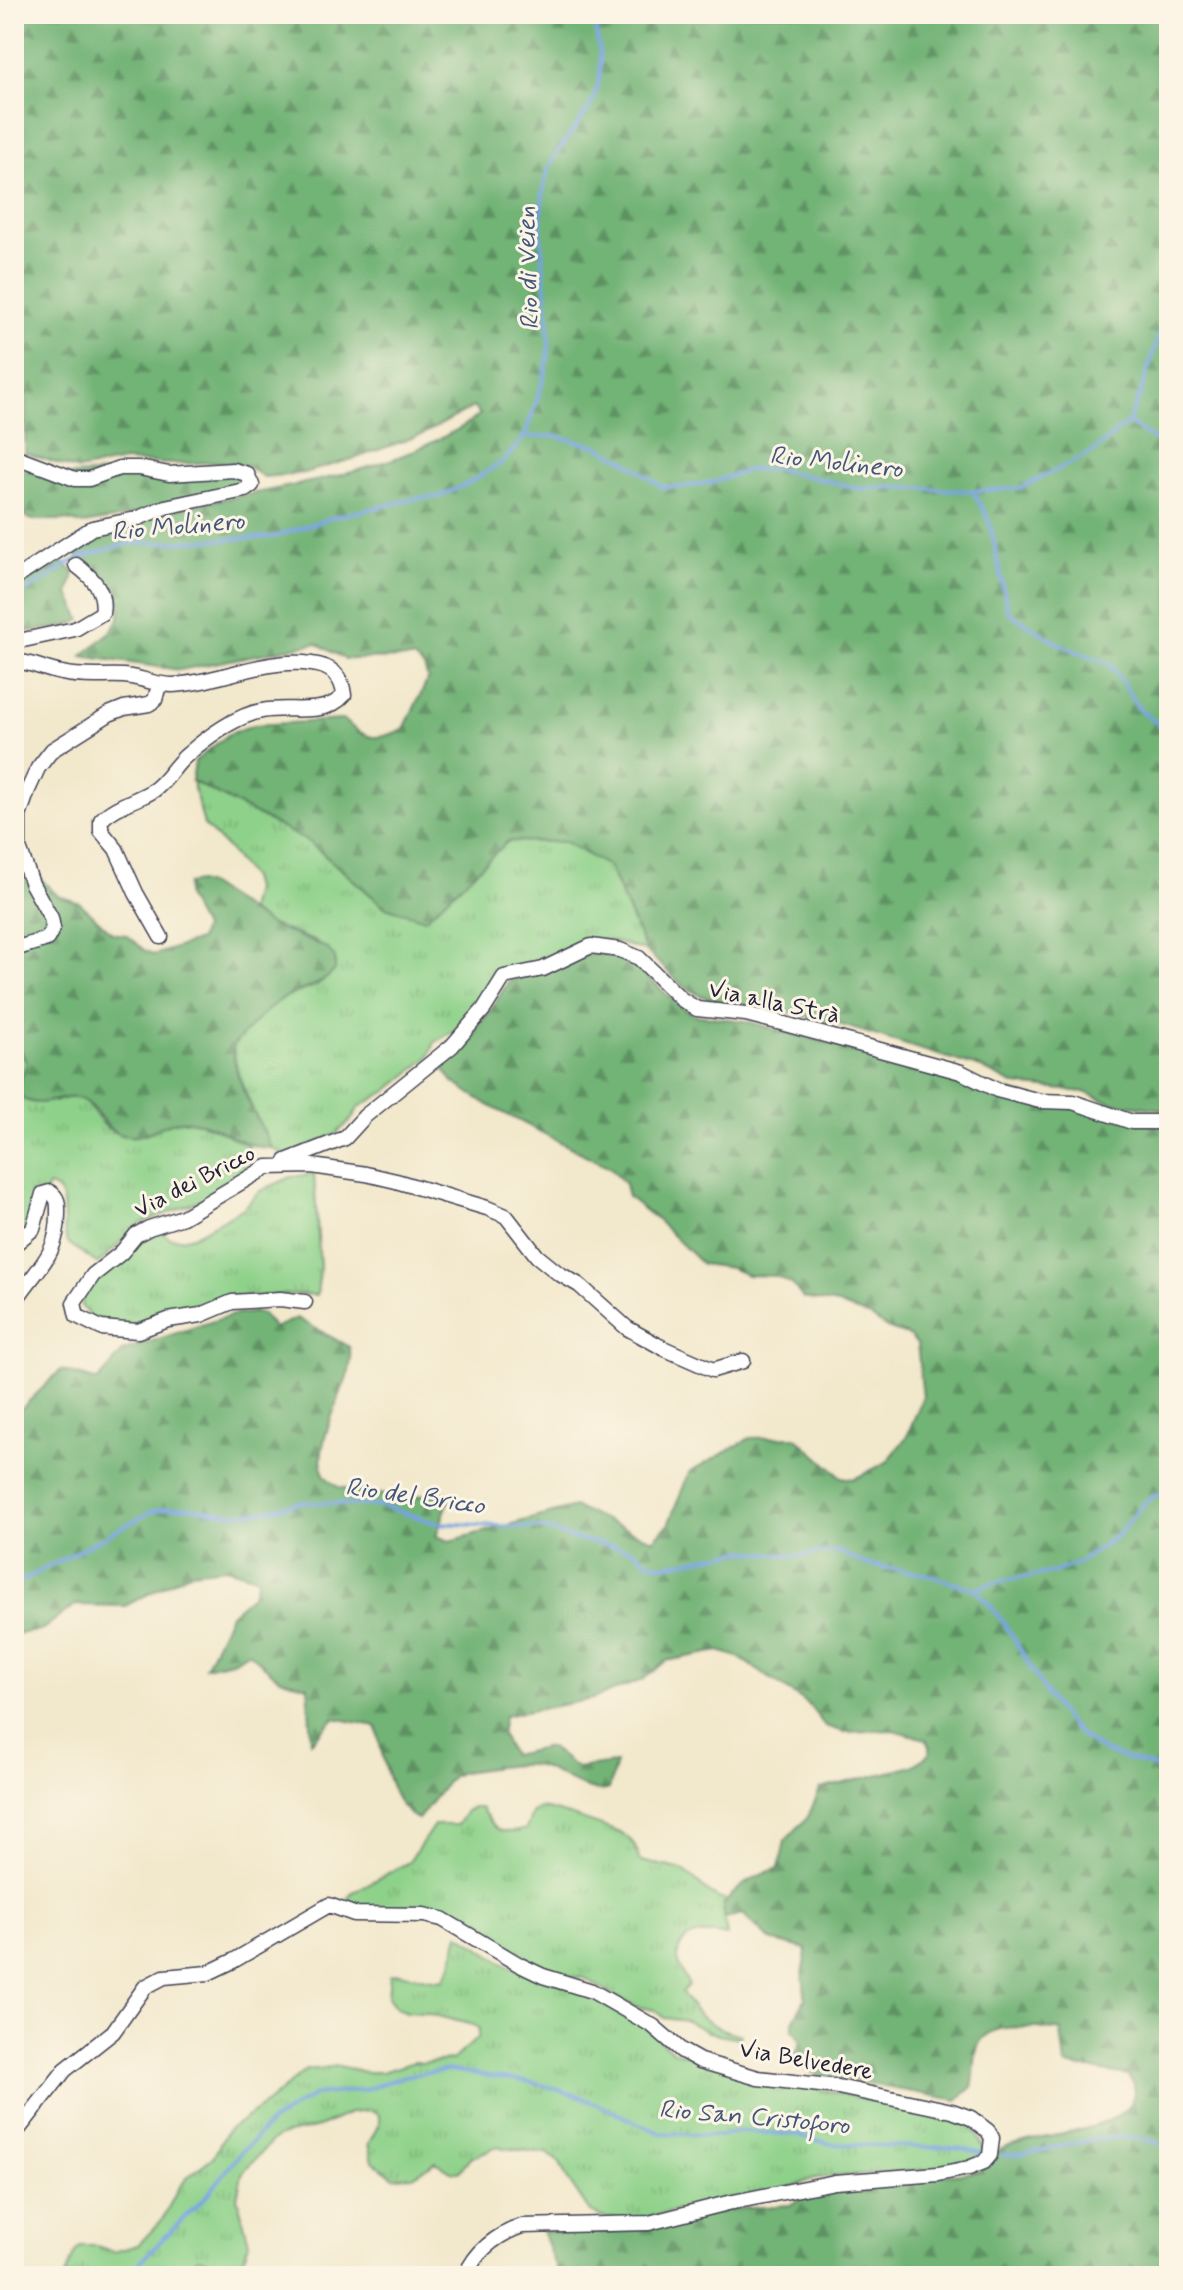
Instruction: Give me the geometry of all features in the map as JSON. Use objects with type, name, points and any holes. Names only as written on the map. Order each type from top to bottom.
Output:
[{"type":"street","points":[[14,456],[75,479],[89,479],[119,468],[169,474],[239,471],[250,476],[252,487],[92,528],[14,579]]},
{"type":"street","points":[[14,642],[75,629],[102,613],[105,600],[98,586],[76,565]]},
{"type":"street","points":[[14,661],[61,673],[124,676],[159,685],[188,684],[268,665],[309,663],[335,673],[343,681],[344,695],[337,703],[326,707],[263,710],[232,723],[187,754],[155,789],[108,813],[101,820],[101,831],[116,849],[161,937]]},
{"type":"street","points":[[14,949],[47,939],[53,928],[19,848],[19,816],[38,768],[52,750],[109,714],[155,700],[159,685]]},
{"type":"street","name":"Via alla Strà","points":[[267,1167],[345,1138],[365,1116],[452,1046],[484,1009],[504,977],[543,969],[591,946],[620,950],[639,958],[681,999],[697,1009],[746,1014],[781,1023],[961,1072],[997,1090],[1040,1101],[1073,1102],[1132,1122],[1169,1122]]},
{"type":"street","name":"Via dei Bricco","points":[[305,1302],[280,1299],[232,1302],[201,1315],[168,1320],[138,1331],[101,1328],[87,1323],[76,1313],[74,1303],[93,1275],[121,1253],[136,1235],[183,1217],[267,1167],[312,1166],[366,1174],[487,1208],[511,1221],[516,1232],[537,1256],[579,1285],[627,1328],[713,1370],[743,1361]]},
{"type":"street","points":[[14,1245],[33,1229],[43,1194],[55,1194],[58,1200],[58,1228],[53,1248],[14,1303]]},
{"type":"street","name":"Via Belvedere","points":[[14,2135],[65,2070],[113,2032],[145,1987],[164,1977],[208,1973],[329,1905],[354,1914],[424,1915],[442,1919],[520,1965],[543,1976],[592,1991],[653,2026],[682,2051],[700,2061],[758,2078],[838,2087],[952,2111],[971,2118],[992,2138],[990,2155],[984,2162],[938,2174],[835,2182],[728,2203],[649,2223],[522,2226],[506,2232],[483,2248],[465,2276]]},
{"type":"green space","points":[[14,14],[1169,14],[1169,1110],[1112,1103],[1084,1092],[1015,1085],[981,1068],[842,1025],[699,995],[682,985],[646,951],[609,867],[565,842],[508,841],[425,919],[385,907],[309,842],[192,781],[195,761],[229,734],[253,725],[343,720],[372,737],[404,729],[428,679],[424,667],[413,658],[345,659],[316,643],[180,670],[82,656],[111,631],[119,619],[120,607],[110,585],[69,549],[109,531],[164,513],[308,483],[403,456],[464,426],[480,414],[473,407],[423,434],[356,458],[304,473],[264,477],[247,466],[222,462],[172,464],[124,461],[78,470],[25,453],[26,393],[14,393]]},
{"type":"green space","points":[[14,462],[48,476],[115,473],[240,475],[247,484],[114,519],[83,524],[66,520],[33,520],[14,508]]},
{"type":"green space","points":[[56,558],[74,572],[69,594],[81,620],[65,627],[14,633],[14,587],[24,584]]},
{"type":"green space","points":[[192,781],[309,842],[385,907],[474,872],[508,841],[565,842],[609,867],[646,951],[608,940],[584,940],[537,963],[504,971],[491,980],[457,1029],[435,1042],[429,1057],[387,1091],[359,1107],[335,1135],[288,1155],[281,1153],[272,1147],[254,1113],[237,1068],[233,1045],[264,1012],[283,998],[318,985],[317,942],[269,924],[249,911],[254,889],[251,878],[204,825]]},
{"type":"green space","points":[[14,851],[28,858],[41,879],[58,896],[80,903],[112,933],[126,935],[154,955],[199,940],[203,928],[186,896],[187,884],[198,882],[209,885],[269,924],[327,948],[335,958],[335,970],[322,981],[287,996],[273,1006],[233,1045],[241,1085],[272,1148],[250,1144],[191,1121],[174,1122],[143,1134],[127,1136],[112,1130],[92,1107],[80,1099],[65,1098],[38,1103],[21,1098],[18,1086],[27,1063],[14,1046]]},
{"type":"green space","points":[[592,953],[612,956],[638,968],[677,1004],[694,1015],[745,1021],[1073,1108],[1169,1128],[1169,2276],[677,2276],[668,2270],[650,2273],[649,2276],[559,2276],[542,2231],[614,2232],[654,2227],[726,2210],[790,2205],[807,2194],[827,2187],[980,2171],[1002,2149],[1098,2125],[1116,2117],[1128,2106],[1134,2089],[1128,2075],[1065,2065],[1061,2031],[1056,2030],[1014,2027],[985,2036],[977,2048],[972,2087],[957,2100],[818,2075],[803,2068],[796,2058],[794,2054],[800,2046],[800,2039],[793,2030],[793,2021],[805,1999],[803,1969],[807,1949],[770,1940],[743,1914],[725,1918],[723,1906],[748,1882],[779,1868],[785,1841],[808,1817],[820,1789],[913,1766],[929,1754],[930,1746],[926,1739],[894,1730],[844,1732],[825,1726],[807,1703],[738,1657],[719,1651],[666,1661],[642,1680],[592,1699],[504,1716],[501,1734],[512,1755],[549,1747],[577,1768],[616,1763],[609,1789],[600,1791],[581,1786],[532,1765],[461,1772],[452,1776],[418,1819],[408,1813],[394,1792],[376,1726],[334,1718],[311,1742],[308,1686],[280,1679],[248,1652],[232,1661],[205,1667],[230,1614],[253,1594],[258,1578],[226,1568],[191,1572],[125,1606],[75,1605],[40,1631],[14,1634],[14,1416],[61,1370],[98,1381],[124,1350],[229,1316],[254,1312],[262,1314],[274,1328],[297,1318],[349,1347],[349,1371],[323,1446],[321,1458],[324,1474],[338,1487],[408,1499],[441,1491],[449,1500],[436,1536],[450,1541],[574,1507],[653,1540],[668,1525],[689,1473],[750,1438],[796,1437],[841,1477],[854,1479],[887,1462],[907,1436],[923,1397],[917,1344],[910,1336],[838,1304],[803,1298],[792,1284],[777,1276],[747,1275],[731,1268],[702,1264],[657,1220],[628,1197],[625,1184],[611,1168],[488,1105],[453,1082],[440,1064],[472,1034],[508,982]]},
{"type":"green space","points":[[14,1046],[27,1063],[18,1086],[55,1102],[68,1098],[84,1101],[106,1127],[124,1135],[186,1121],[210,1127],[249,1146],[243,1174],[204,1199],[139,1224],[98,1264],[67,1242],[60,1193],[48,1186],[33,1222],[14,1241]]},
{"type":"green space","points":[[314,1174],[320,1267],[317,1295],[222,1298],[196,1310],[125,1325],[93,1318],[81,1306],[83,1294],[137,1240],[160,1231],[170,1238],[193,1236],[244,1208],[260,1191],[291,1177]]},
{"type":"green space","points":[[481,1808],[494,1826],[504,1831],[526,1829],[532,1814],[539,1808],[620,1833],[634,1845],[639,1860],[683,1871],[713,1895],[726,1901],[723,1906],[727,1936],[700,1934],[690,1937],[683,1942],[678,1960],[689,1985],[682,1992],[694,2009],[714,2025],[741,2035],[739,2038],[708,2032],[687,2021],[664,2018],[655,2010],[638,2007],[585,1978],[565,1976],[519,1958],[449,1915],[432,1910],[401,1907],[354,1909],[346,1905],[353,1892],[409,1862],[434,1825],[457,1825],[466,1811]]},
{"type":"green space","points":[[459,1934],[508,1966],[578,1990],[648,2029],[672,2051],[816,2088],[960,2120],[974,2129],[984,2149],[979,2159],[945,2168],[815,2178],[790,2187],[640,2219],[605,2218],[590,2212],[560,2163],[547,2153],[495,2147],[470,2158],[459,2172],[436,2162],[413,2176],[394,2177],[372,2161],[368,2145],[379,2124],[379,2115],[371,2111],[350,2113],[319,2127],[273,2140],[242,2174],[237,2197],[249,2242],[242,2264],[224,2266],[198,2258],[177,2274],[160,2271],[147,2276],[65,2276],[75,2252],[81,2246],[97,2246],[114,2252],[138,2245],[162,2220],[178,2189],[189,2176],[214,2156],[227,2131],[306,2070],[339,2066],[382,2072],[414,2062],[452,2060],[478,2038],[479,2028],[473,2025],[426,2013],[407,2012],[396,2008],[388,1997],[390,1975],[398,1973],[444,1979],[452,1964]]},
{"type":"waterway","name":"Rio di Veien","points":[[525,436],[544,378],[548,354],[541,221],[545,182],[555,157],[591,104],[599,83],[600,53],[592,14]]},
{"type":"waterway","name":"Rio Molinero","points":[[14,596],[75,560],[128,544],[274,537],[334,517],[419,498],[438,497],[503,462],[524,437],[555,436],[597,446],[626,461],[662,487],[714,482],[748,470],[776,469],[862,489],[893,487],[972,491],[1021,488],[1094,451],[1128,422],[1139,398],[1169,302]]},
{"type":"waterway","points":[[1128,422],[1169,450]]},
{"type":"waterway","points":[[973,492],[991,528],[1008,612],[1059,644],[1111,665],[1139,709],[1169,733]]},
{"type":"waterway","name":"Rio del Bricco","points":[[14,1585],[151,1512],[188,1507],[232,1514],[260,1512],[302,1502],[382,1506],[436,1523],[541,1528],[572,1538],[633,1550],[650,1563],[665,1565],[742,1551],[798,1556],[838,1551],[865,1564],[928,1575],[975,1589],[1054,1572],[1078,1563],[1118,1535],[1146,1501],[1169,1488]]},
{"type":"waterway","points":[[975,1590],[1007,1627],[1044,1691],[1075,1729],[1103,1750],[1169,1773]]},
{"type":"waterway","name":"Rio San Cristoforo","points":[[126,2276],[210,2192],[237,2157],[271,2122],[314,2095],[364,2090],[405,2076],[449,2070],[531,2082],[579,2096],[660,2133],[722,2136],[742,2131],[798,2135],[831,2144],[956,2148],[984,2153]]},
{"type":"waterway","name":"Rio San Cristoforo","points":[[1002,2155],[1125,2137],[1169,2147]]}]
